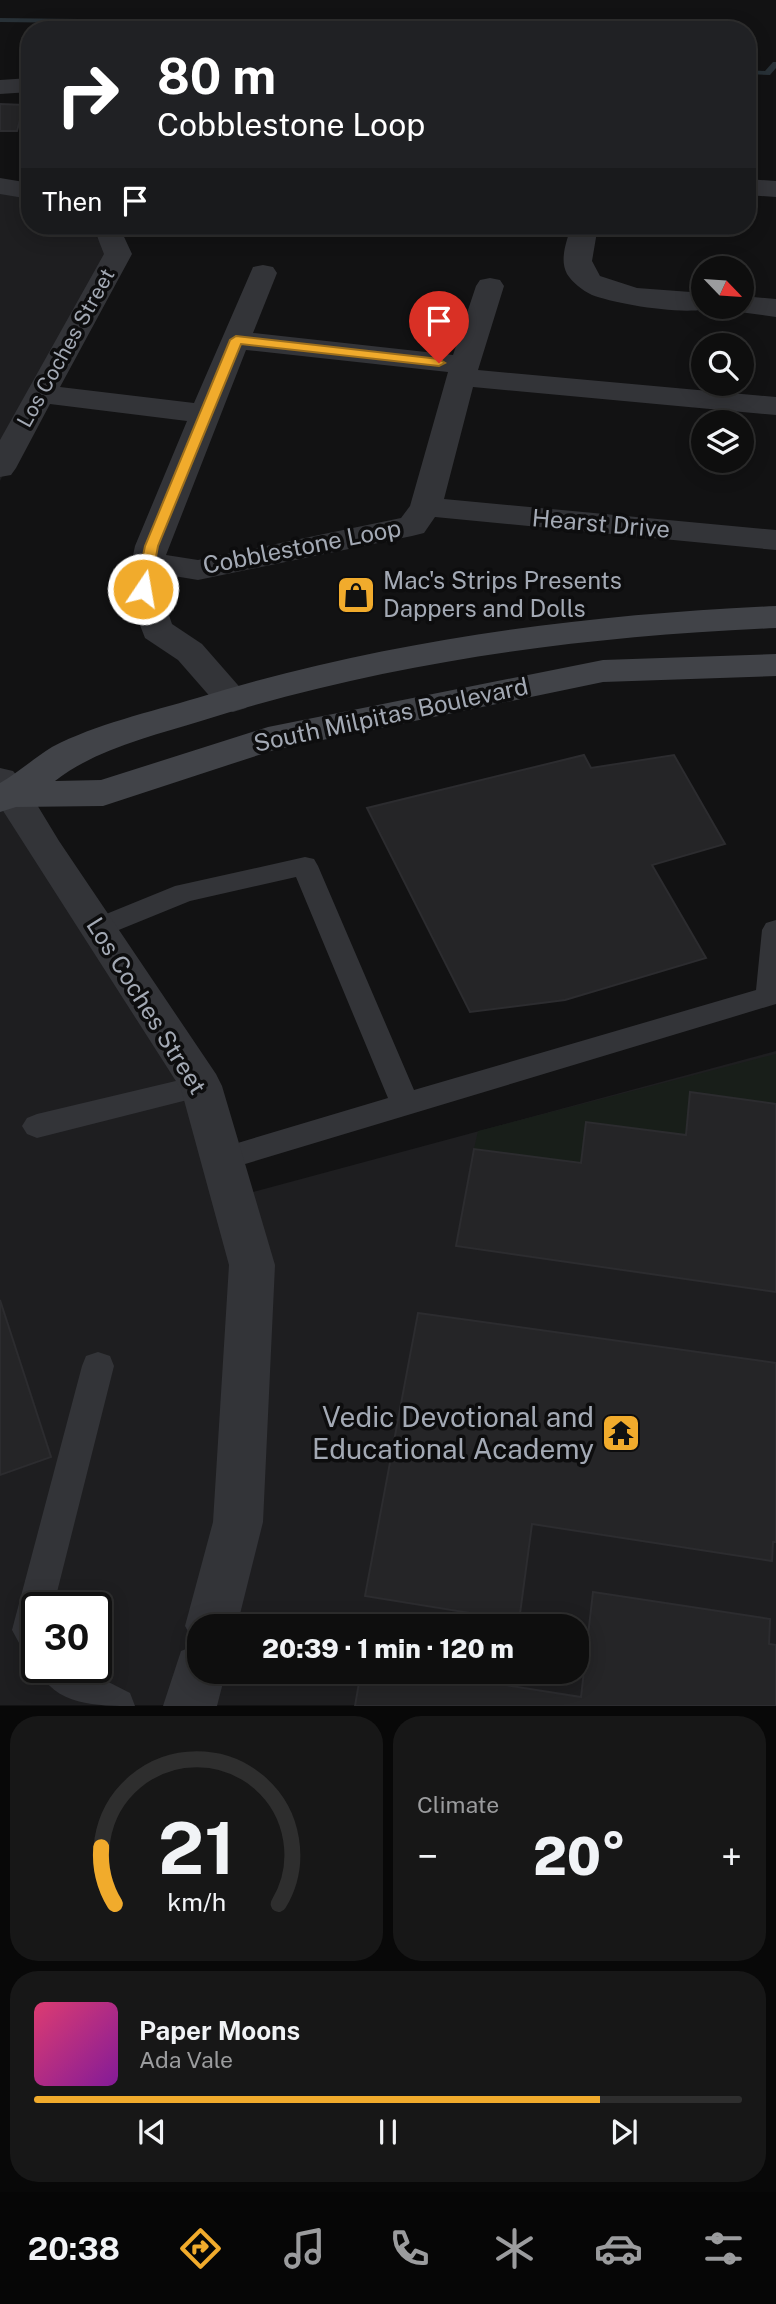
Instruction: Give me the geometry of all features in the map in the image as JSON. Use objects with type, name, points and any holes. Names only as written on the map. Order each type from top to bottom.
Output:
[{"type":"main road","name":"South Milpitas Boulevard","points":[[4,791],[72,752],[282,684],[489,642],[652,623],[776,617]]},
{"type":"main road","name":"South Milpitas Boulevard","points":[[4,791],[103,793],[268,739],[603,671],[776,664]]},
{"type":"street","points":[[0,87],[21,86]]},
{"type":"street","points":[[0,186],[21,190]]},
{"type":"street","points":[[756,188],[776,189]]},
{"type":"street","name":"Los Coches Street","points":[[0,468],[8,437],[41,394],[118,254],[110,235]]},
{"type":"street","points":[[582,235],[577,255],[580,272],[595,288],[633,296],[691,301]]},
{"type":"street","points":[[233,700],[190,652],[157,630],[143,589],[151,546],[208,414],[263,273]]},
{"type":"street","name":"Cobblestone Loop","points":[[148,562],[198,570],[412,526],[426,507],[463,371],[490,286]]},
{"type":"street","points":[[754,306],[776,308]]},
{"type":"street","points":[[236,340],[463,371],[776,406]]},
{"type":"street","points":[[41,394],[208,414]]},
{"type":"street","name":"Hearst Drive","points":[[426,507],[776,540]]},
{"type":"street","name":"Los Coches Street","points":[[4,791],[99,928],[201,1086],[252,1265],[238,1522],[214,1614]]},
{"type":"street","points":[[190,1706],[196,1684]]},
{"type":"lane","points":[[99,928],[184,893],[305,866],[405,1104]]},
{"type":"lane","points":[[222,1159],[769,996],[776,930]]},
{"type":"lane","points":[[37,1126],[201,1086]]},
{"type":"lane","points":[[40,1592],[98,1366]]},
{"type":"lane","points":[[73,1683],[117,1706]]},
{"type":"shaded area","points":[[0,188],[21,189],[21,235],[95,235],[111,254],[0,481]]},
{"type":"shaded area","points":[[0,782],[246,1194],[776,1051],[776,1705],[0,1705]]},
{"type":"shaded area","points":[[776,1054],[776,1104],[691,1093],[686,1135],[587,1122],[581,1163],[474,1149],[478,1131]]},
{"type":"building","points":[[0,104],[21,105],[17,131],[0,131]]},
{"type":"building","points":[[584,755],[591,768],[674,755],[725,844],[652,865],[706,958],[565,1000],[470,1012],[367,808]]},
{"type":"building","points":[[690,1092],[776,1104],[776,1292],[456,1246],[474,1149],[581,1163],[586,1122],[686,1135]]},
{"type":"building","points":[[0,1300],[51,1457],[0,1475]]},
{"type":"building","points":[[418,1313],[776,1363],[776,1542],[773,1542],[772,1561],[532,1524],[520,1614],[476,1614],[365,1596]]},
{"type":"building","points":[[593,1592],[770,1619],[769,1644],[776,1645],[776,1706],[355,1706],[359,1684],[499,1684],[581,1697],[582,1684],[589,1684],[589,1627]]},
{"type":"waterway","points":[[0,20],[79,21]]},
{"type":"waterway","points":[[756,72],[767,73],[776,64]]},
{"type":"place","name":"Mac's Strips Presents Dappers and Dolls","points":[[356,595]]},
{"type":"place","name":"Vedic Devotional and Educational Academy","points":[[621,1433]]},
{"type":"route","points":[[143,589],[151,546],[208,414],[236,340],[439,363]]}]
